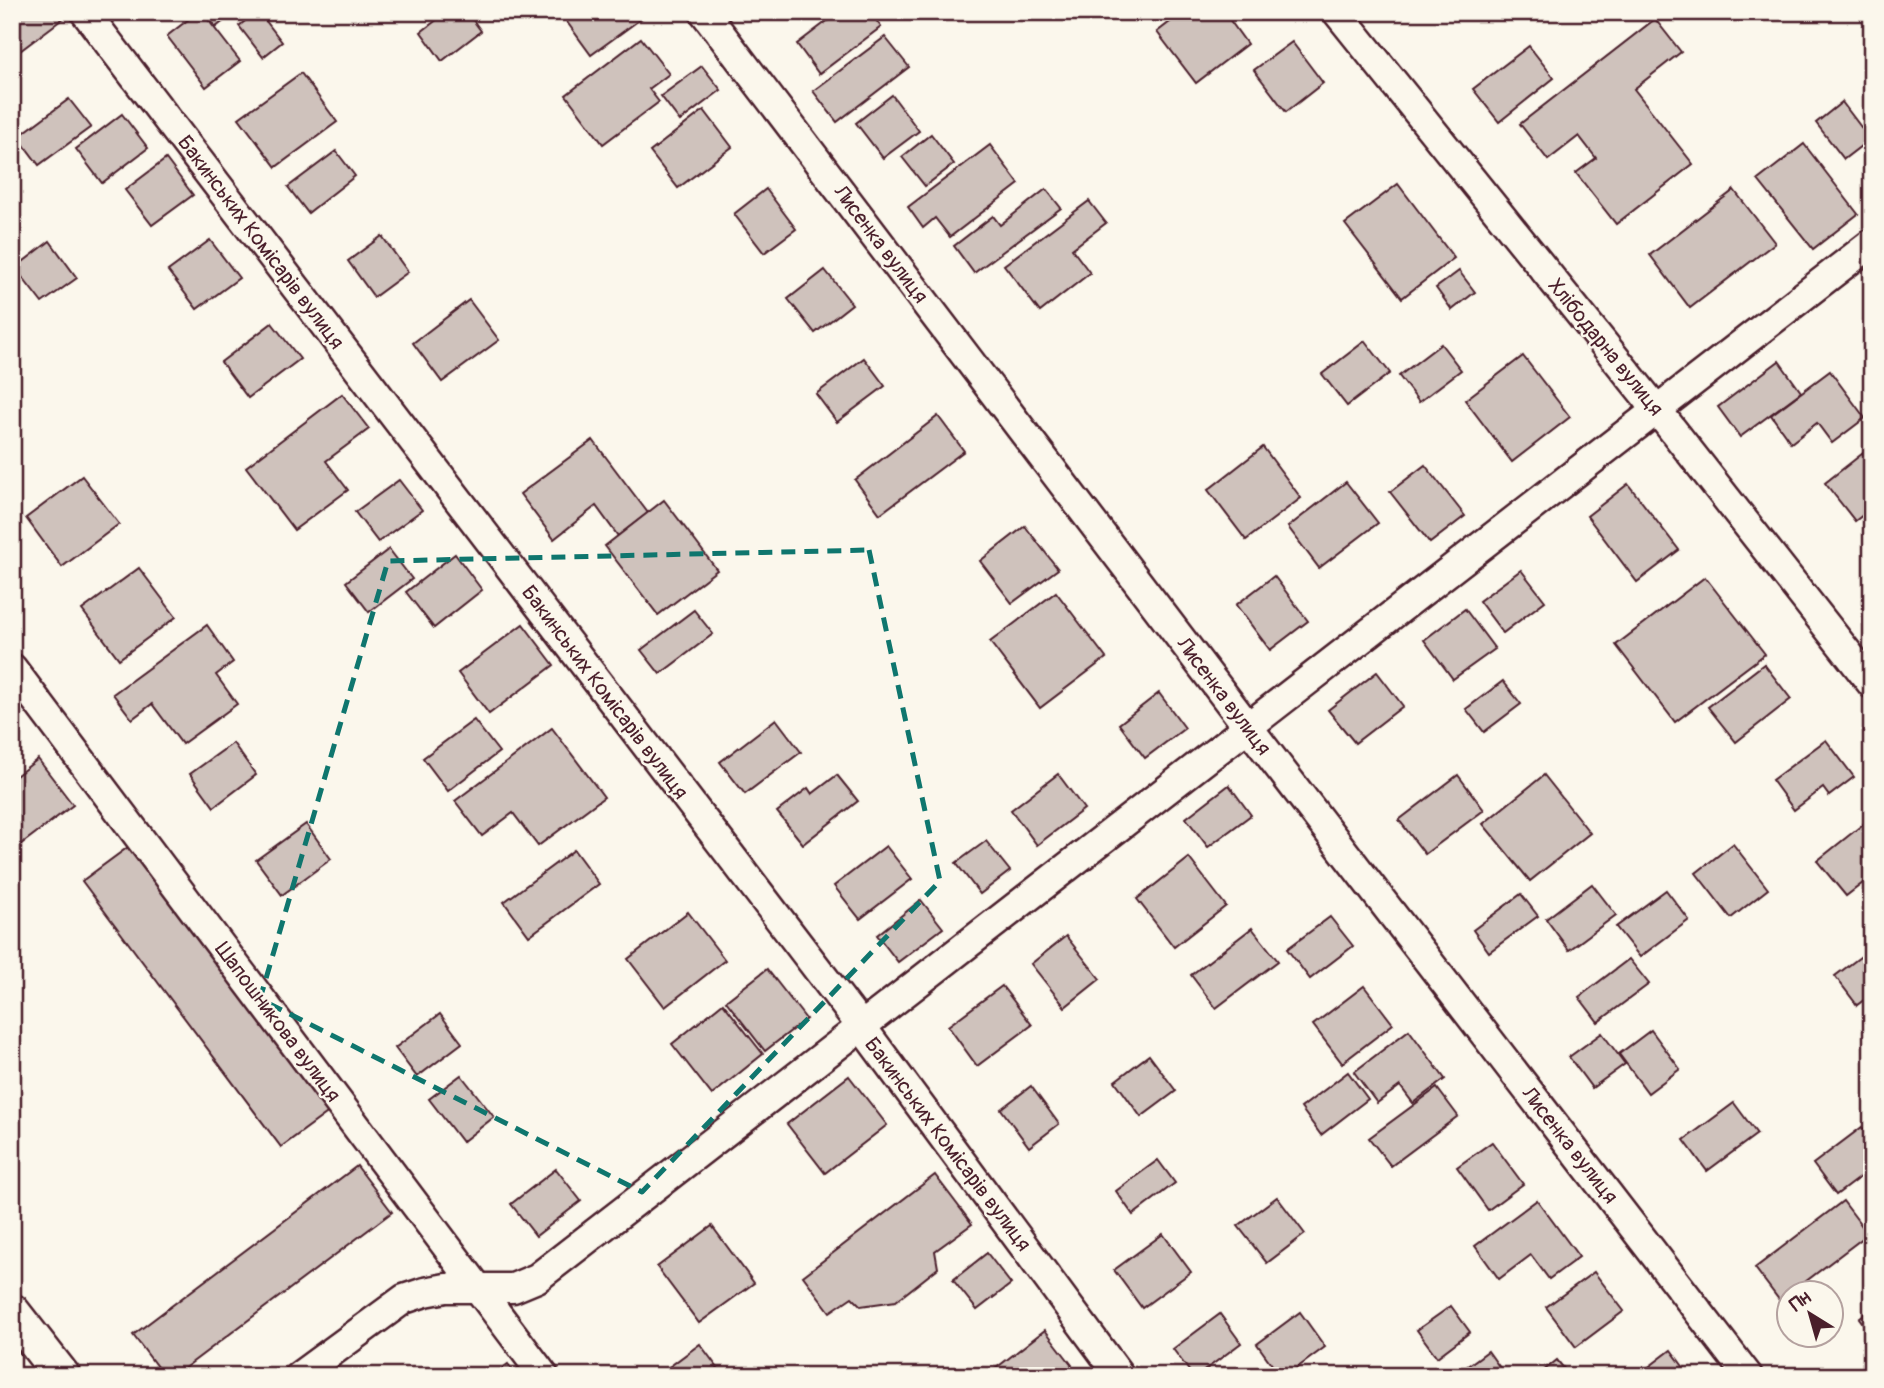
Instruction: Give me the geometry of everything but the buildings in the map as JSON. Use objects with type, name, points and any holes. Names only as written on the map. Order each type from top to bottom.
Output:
[{"type":"street","name":"Бакинських Комісарів вулиця","points":[[85,12],[861,1026],[1120,1376]]},
{"type":"street","name":"Лисенка вулиця","points":[[705,12],[1248,727],[1748,1376]]},
{"type":"street","name":"Хлібодарна вулиця","points":[[1337,12],[1657,410],[1872,684]]},
{"type":"street","points":[[299,1376],[404,1299],[436,1290],[513,1288],[537,1278],[1872,243]]},
{"type":"street","name":"Шапошникова вулиця","points":[[12,668],[544,1376]]},
{"type":"street","points":[[12,1312],[62,1376]]},
{"type":"highlighted area","points":[[869,550],[940,881],[642,1192],[260,999],[388,561]]}]
